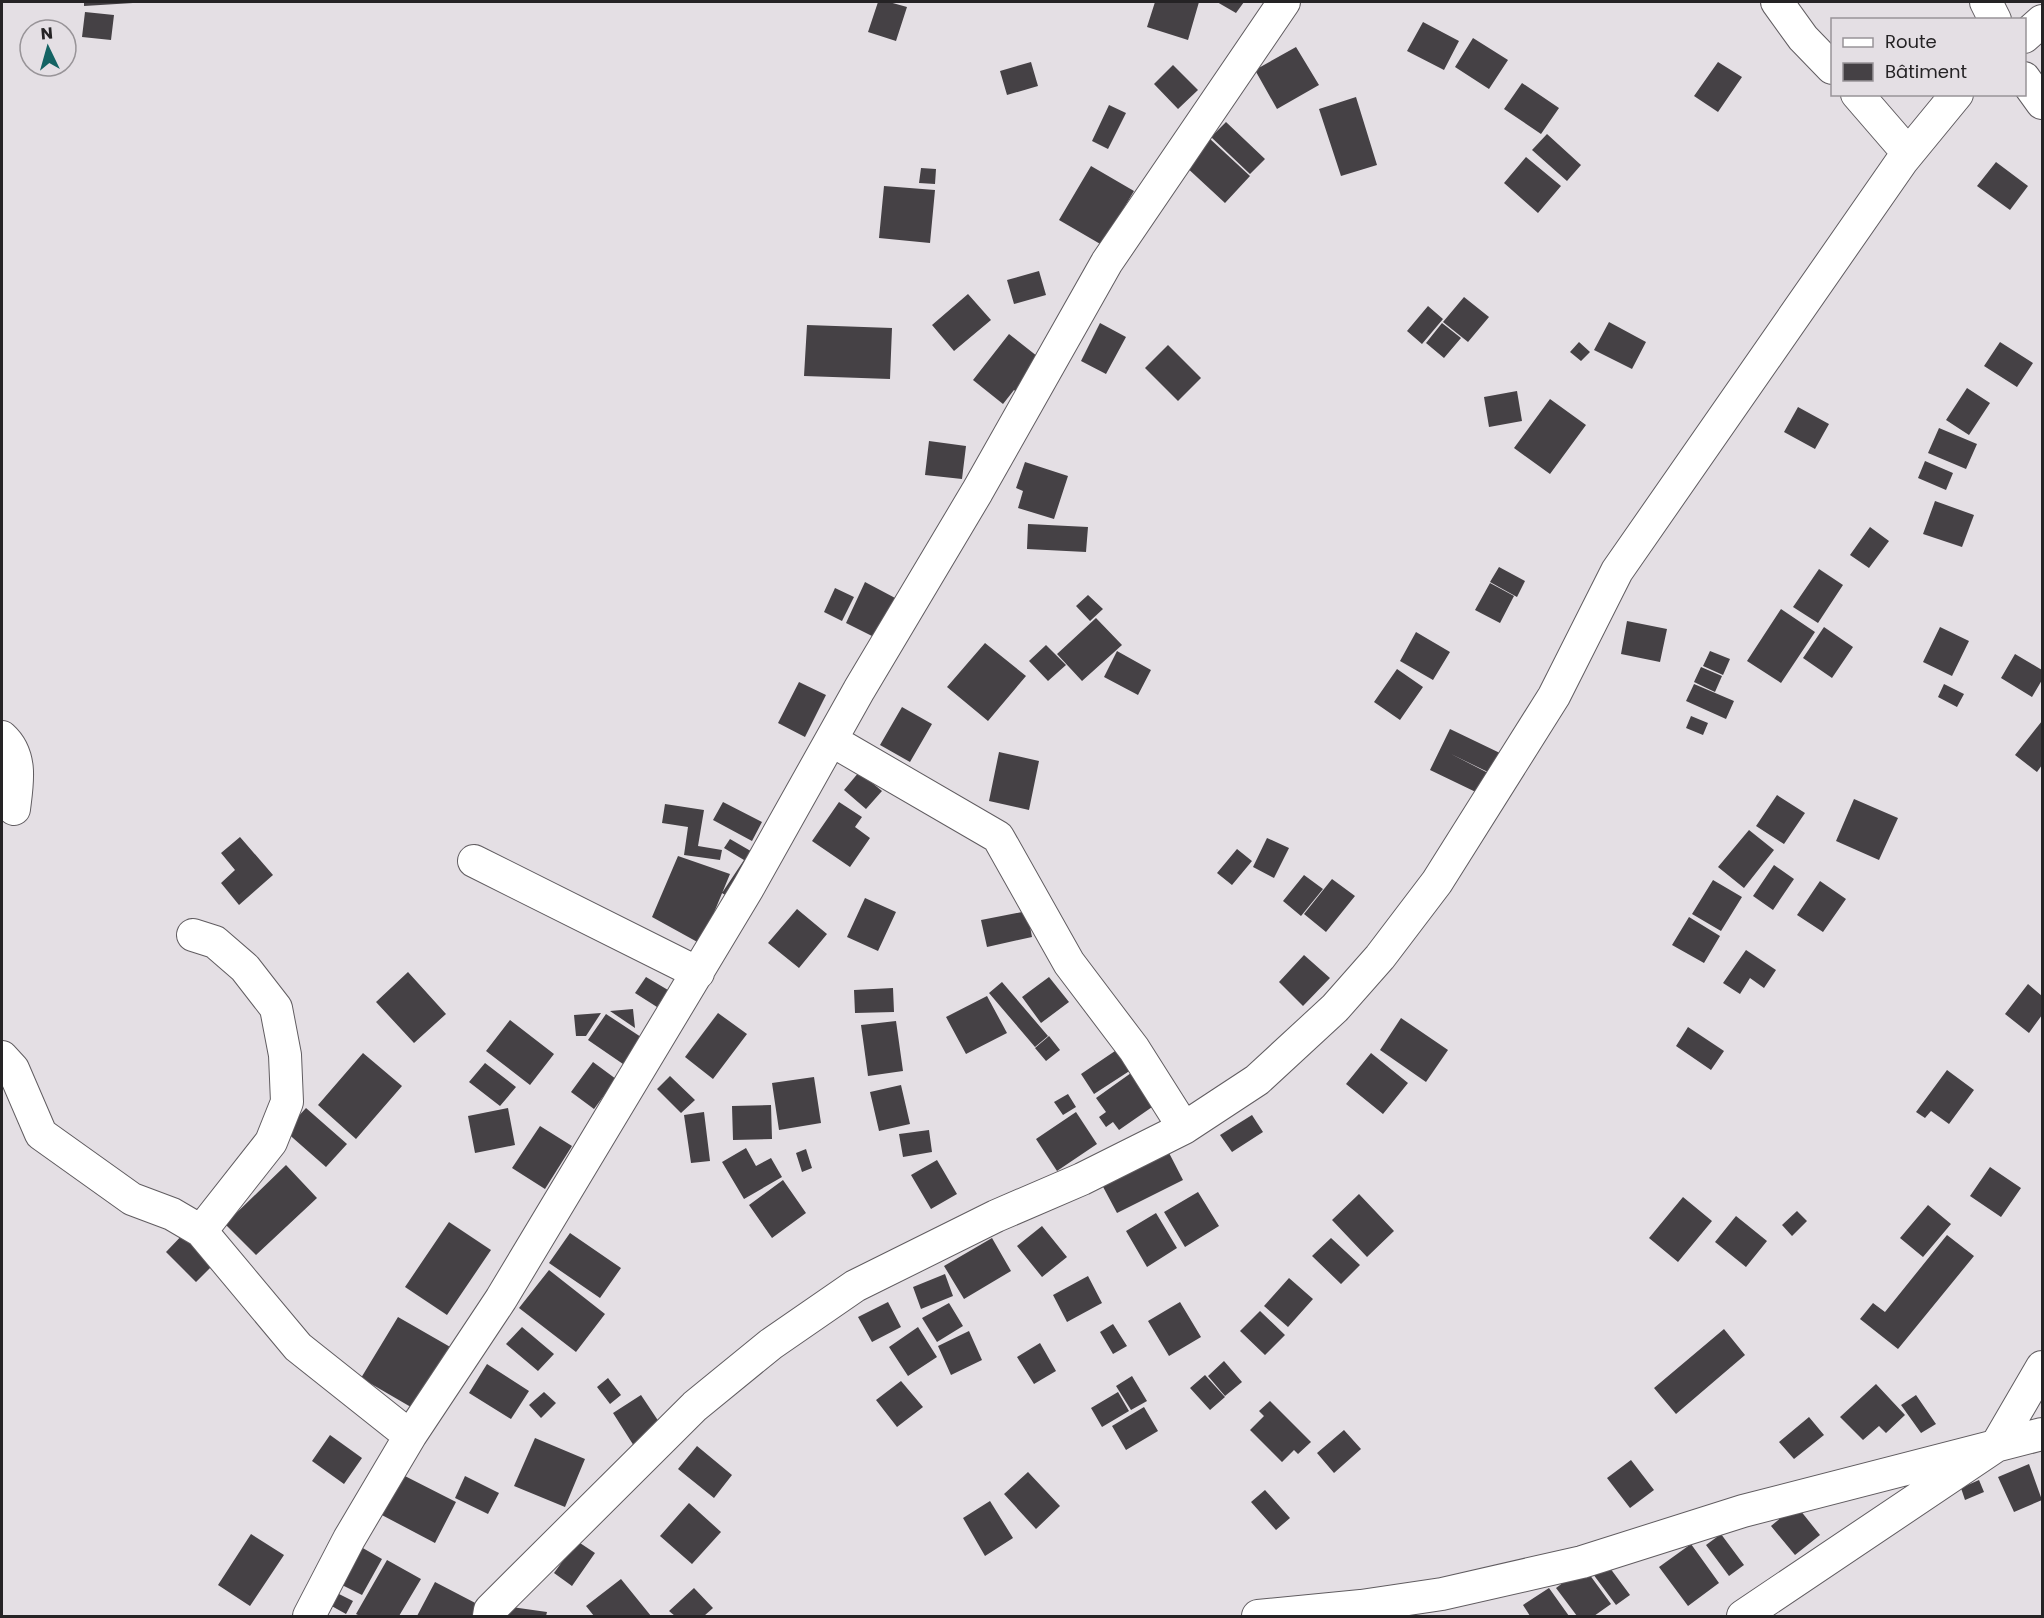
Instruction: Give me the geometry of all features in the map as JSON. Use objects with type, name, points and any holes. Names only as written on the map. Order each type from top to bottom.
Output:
[{"type":"street","points":[[309,1617],[349,1539],[410,1436],[501,1299],[698,973],[1107,262],[1284,2]]},
{"type":"street","points":[[1777,2],[1803,38],[1831,66]]},
{"type":"street","points":[[1986,2],[1994,18]]},
{"type":"street","points":[[2026,36],[2043,21]]},
{"type":"street","points":[[2026,79],[2043,103]]},
{"type":"street","points":[[1859,96],[1908,153]]},
{"type":"street","points":[[489,1617],[490,1610],[595,1503],[695,1407],[771,1344],[855,1286],[1184,1128],[1257,1080],[1335,1008],[1380,957],[1437,882],[1554,696],[1617,571],[1908,153],[1955,96]]},
{"type":"street","points":[[2,737],[8,743],[19,770],[14,809]]},
{"type":"street","points":[[831,740],[998,837],[1069,963],[1134,1048],[1184,1128]]},
{"type":"street","points":[[474,861],[698,973]]},
{"type":"street","points":[[193,934],[215,942],[245,968],[276,1008],[285,1055],[287,1102],[271,1142],[201,1232]]},
{"type":"street","points":[[2,1057],[13,1069],[41,1134],[132,1199],[172,1214],[201,1232],[298,1347],[410,1436]]},
{"type":"street","points":[[1743,1617],[1996,1446],[2043,1367]]},
{"type":"street","points":[[1258,1617],[1361,1606],[1442,1594],[1581,1563],[1743,1511],[2043,1434]]},
{"type":"building","points":[[84,2],[133,2],[133,3],[84,6]]},
{"type":"building","points":[[878,2],[889,2],[907,7],[896,41],[868,32]]},
{"type":"building","points":[[1155,2],[1199,2],[1188,40],[1147,27]]},
{"type":"building","points":[[1217,2],[1244,2],[1236,13]]},
{"type":"building","points":[[85,12],[114,15],[111,40],[82,37]]},
{"type":"building","points":[[1423,22],[1459,41],[1444,70],[1407,51]]},
{"type":"building","points":[[1473,38],[1508,60],[1489,89],[1455,67]]},
{"type":"building","points":[[1296,47],[1319,85],[1277,109],[1255,70]]},
{"type":"building","points":[[1031,62],[1038,86],[1007,95],[1000,71]]},
{"type":"building","points":[[1718,62],[1742,77],[1718,112],[1694,96]]},
{"type":"building","points":[[1173,65],[1198,90],[1178,109],[1154,84]]},
{"type":"building","points":[[1522,83],[1559,108],[1541,134],[1504,109]]},
{"type":"building","points":[[1356,97],[1377,165],[1341,176],[1319,109]]},
{"type":"building","points":[[1109,105],[1126,113],[1108,149],[1092,141]]},
{"type":"building","points":[[1226,122],[1265,159],[1250,174],[1211,137]]},
{"type":"building","points":[[1547,134],[1581,165],[1567,181],[1532,150]]},
{"type":"building","points":[[1209,138],[1250,176],[1225,203],[1184,165]]},
{"type":"building","points":[[1526,157],[1561,186],[1538,213],[1504,183]]},
{"type":"building","points":[[1996,162],[2028,186],[2010,210],[1977,186]]},
{"type":"building","points":[[1091,166],[1134,191],[1102,245],[1059,220]]},
{"type":"building","points":[[921,168],[936,169],[935,184],[919,183]]},
{"type":"building","points":[[884,186],[935,190],[930,243],[879,238]]},
{"type":"building","points":[[1039,271],[1046,295],[1014,304],[1007,280]]},
{"type":"building","points":[[968,294],[991,320],[954,351],[932,325]]},
{"type":"building","points":[[1464,297],[1489,317],[1468,342],[1443,322]]},
{"type":"building","points":[[1428,306],[1443,319],[1422,344],[1407,331]]},
{"type":"building","points":[[1609,322],[1646,342],[1632,369],[1594,350]]},
{"type":"building","points":[[1100,323],[1126,337],[1106,374],[1081,361]]},
{"type":"building","points":[[1442,323],[1461,338],[1444,358],[1426,343]]},
{"type":"building","points":[[807,325],[892,328],[890,379],[804,376]]},
{"type":"building","points":[[1009,334],[1042,360],[1024,398],[1014,390],[1003,404],[973,380]]},
{"type":"building","points":[[1579,342],[1590,352],[1581,361],[1570,352]]},
{"type":"building","points":[[2000,342],[2033,363],[2017,387],[1984,366]]},
{"type":"building","points":[[1168,345],[1201,378],[1178,401],[1145,368]]},
{"type":"building","points":[[1967,388],[1990,403],[1969,435],[1946,420]]},
{"type":"building","points":[[1517,391],[1522,421],[1489,427],[1484,397]]},
{"type":"building","points":[[1550,399],[1586,425],[1550,474],[1514,448]]},
{"type":"building","points":[[1798,407],[1829,424],[1815,449],[1784,432]]},
{"type":"building","points":[[1939,428],[1977,444],[1966,469],[1928,453]]},
{"type":"building","points":[[929,441],[966,446],[962,479],[925,475]]},
{"type":"building","points":[[1925,461],[1953,473],[1946,490],[1918,478]]},
{"type":"building","points":[[1025,462],[1068,476],[1054,519],[1018,508],[1023,491],[1016,488]]},
{"type":"building","points":[[1935,501],[1974,515],[1962,547],[1923,534]]},
{"type":"building","points":[[1028,524],[1088,527],[1086,552],[1027,549]]},
{"type":"building","points":[[1870,527],[1889,541],[1869,568],[1850,555]]},
{"type":"building","points":[[1499,567],[1525,581],[1517,597],[1490,582]]},
{"type":"building","points":[[1819,569],[1843,585],[1818,623],[1793,607]]},
{"type":"building","points":[[865,582],[897,599],[878,639],[846,623]]},
{"type":"building","points":[[1490,583],[1514,596],[1500,623],[1475,610]]},
{"type":"building","points":[[835,588],[854,597],[842,621],[824,612]]},
{"type":"building","points":[[1088,595],[1103,609],[1090,621],[1076,606]]},
{"type":"building","points":[[1781,609],[1815,632],[1781,683],[1747,661]]},
{"type":"building","points":[[1096,618],[1122,645],[1082,681],[1057,654]]},
{"type":"building","points":[[1627,621],[1667,629],[1660,662],[1621,654]]},
{"type":"building","points":[[1824,627],[1853,647],[1832,678],[1803,658]]},
{"type":"building","points":[[1940,627],[1969,641],[1952,676],[1923,662]]},
{"type":"building","points":[[1416,632],[1450,652],[1433,680],[1400,661]]},
{"type":"building","points":[[985,643],[1026,676],[988,721],[947,687]]},
{"type":"building","points":[[1046,645],[1066,665],[1048,681],[1029,661]]},
{"type":"building","points":[[1117,651],[1151,670],[1138,695],[1104,677]]},
{"type":"building","points":[[1710,651],[1730,659],[1723,675],[1703,666]]},
{"type":"building","points":[[2015,654],[2042,670],[2042,680],[2032,697],[2001,678]]},
{"type":"building","points":[[1701,667],[1722,676],[1715,692],[1694,682]]},
{"type":"building","points":[[1397,669],[1423,687],[1400,720],[1374,702]]},
{"type":"building","points":[[799,682],[826,695],[805,737],[778,723]]},
{"type":"building","points":[[1694,684],[1734,701],[1726,719],[1686,701]]},
{"type":"building","points":[[1944,684],[1964,694],[1957,707],[1938,697]]},
{"type":"building","points":[[902,707],[932,724],[910,762],[880,745]]},
{"type":"building","points":[[1691,716],[1708,723],[1703,735],[1686,728]]},
{"type":"building","points":[[2042,721],[2042,765],[2037,772],[2015,755]]},
{"type":"building","points":[[1450,729],[1502,754],[1492,774],[1451,754],[1492,775],[1482,795],[1430,770]]},
{"type":"building","points":[[999,752],[1039,761],[1029,810],[989,801]]},
{"type":"building","points":[[859,772],[882,791],[866,809],[844,790]]},
{"type":"building","points":[[1777,795],[1805,813],[1784,844],[1756,826]]},
{"type":"building","points":[[1854,799],[1898,818],[1879,860],[1836,841]]},
{"type":"building","points":[[723,802],[762,822],[752,841],[713,820]]},
{"type":"building","points":[[839,802],[862,817],[855,827],[870,838],[850,867],[812,841]]},
{"type":"building","points":[[665,804],[704,810],[698,846],[722,850],[720,860],[684,855],[688,827],[662,823]]},
{"type":"building","points":[[1749,830],[1774,850],[1744,888],[1718,867]]},
{"type":"building","points":[[240,837],[273,875],[239,905],[221,883],[235,870],[221,853]]},
{"type":"building","points":[[1267,838],[1289,848],[1274,878],[1253,867]]},
{"type":"building","points":[[730,839],[761,857],[733,900],[722,893],[744,860],[724,848]]},
{"type":"building","points":[[1237,849],[1252,861],[1232,885],[1217,873]]},
{"type":"building","points":[[678,856],[730,874],[701,944],[652,917]]},
{"type":"building","points":[[1774,865],[1794,879],[1773,910],[1753,896]]},
{"type":"building","points":[[1304,875],[1323,889],[1301,916],[1283,901]]},
{"type":"building","points":[[1332,879],[1355,896],[1326,932],[1304,914]]},
{"type":"building","points":[[1713,880],[1742,897],[1721,931],[1692,914]]},
{"type":"building","points":[[1820,881],[1846,899],[1823,932],[1797,915]]},
{"type":"building","points":[[865,898],[896,912],[878,951],[847,937]]},
{"type":"building","points":[[797,909],[827,934],[799,968],[768,943]]},
{"type":"building","points":[[1027,911],[1032,937],[987,947],[981,920]]},
{"type":"building","points":[[1689,917],[1720,936],[1704,963],[1672,945]]},
{"type":"building","points":[[1746,950],[1776,970],[1764,988],[1750,978],[1740,994],[1723,983]]},
{"type":"building","points":[[1304,955],[1330,978],[1303,1006],[1279,982]]},
{"type":"building","points":[[408,972],[446,1014],[414,1043],[376,1002]]},
{"type":"building","points":[[646,977],[668,990],[657,1007],[635,993]]},
{"type":"building","points":[[1049,977],[1069,1002],[1041,1023],[1022,997]]},
{"type":"building","points":[[1002,982],[1048,1036],[1035,1047],[989,993]]},
{"type":"building","points":[[2028,984],[2042,996],[2042,1015],[2029,1033],[2005,1014]]},
{"type":"building","points":[[893,988],[894,1012],[855,1013],[854,990]]},
{"type":"building","points":[[987,996],[1007,1033],[966,1054],[946,1017]]},
{"type":"building","points":[[633,1009],[635,1028],[610,1011]]},
{"type":"building","points":[[601,1013],[586,1036],[576,1036],[574,1015]]},
{"type":"building","points":[[718,1013],[747,1034],[713,1079],[685,1057]]},
{"type":"building","points":[[606,1014],[641,1037],[623,1064],[588,1040]]},
{"type":"building","points":[[1401,1018],[1448,1050],[1426,1082],[1380,1050]]},
{"type":"building","points":[[510,1020],[554,1054],[530,1085],[486,1051]]},
{"type":"building","points":[[896,1021],[903,1071],[868,1076],[861,1025]]},
{"type":"building","points":[[1688,1027],[1724,1051],[1711,1070],[1676,1046]]},
{"type":"building","points":[[1049,1036],[1060,1050],[1046,1061],[1035,1048]]},
{"type":"building","points":[[1118,1049],[1131,1070],[1094,1094],[1081,1074]]},
{"type":"building","points":[[363,1053],[402,1086],[356,1139],[318,1105]]},
{"type":"building","points":[[1371,1053],[1408,1083],[1383,1114],[1346,1084]]},
{"type":"building","points":[[593,1062],[616,1079],[594,1109],[571,1092]]},
{"type":"building","points":[[485,1063],[516,1087],[500,1106],[469,1082]]},
{"type":"building","points":[[1947,1070],[1974,1090],[1949,1124],[1931,1111],[1925,1118],[1916,1112]]},
{"type":"building","points":[[1131,1073],[1155,1105],[1119,1130],[1113,1122],[1106,1127],[1099,1117],[1106,1112],[1096,1098]]},
{"type":"building","points":[[670,1076],[695,1100],[681,1113],[657,1089]]},
{"type":"building","points":[[814,1077],[821,1123],[779,1130],[772,1083]]},
{"type":"building","points":[[901,1085],[910,1124],[879,1131],[870,1092]]},
{"type":"building","points":[[1068,1094],[1076,1107],[1063,1115],[1054,1102]]},
{"type":"building","points":[[771,1105],[772,1139],[733,1140],[732,1106]]},
{"type":"building","points":[[306,1108],[347,1144],[326,1167],[285,1131]]},
{"type":"building","points":[[508,1108],[515,1145],[475,1153],[468,1116]]},
{"type":"building","points":[[704,1112],[710,1161],[691,1163],[684,1115]]},
{"type":"building","points":[[1076,1112],[1097,1144],[1057,1171],[1036,1139]]},
{"type":"building","points":[[1252,1115],[1263,1132],[1232,1152],[1220,1135]]},
{"type":"building","points":[[540,1126],[572,1146],[545,1189],[512,1168]]},
{"type":"building","points":[[929,1130],[932,1152],[903,1157],[899,1134]]},
{"type":"building","points":[[746,1148],[756,1166],[771,1158],[782,1177],[744,1199],[722,1162]]},
{"type":"building","points":[[806,1149],[812,1168],[802,1172],[796,1153]]},
{"type":"building","points":[[1167,1149],[1183,1180],[1117,1213],[1101,1183]]},
{"type":"building","points":[[937,1160],[957,1194],[931,1209],[911,1175]]},
{"type":"building","points":[[286,1165],[317,1198],[256,1255],[225,1224]]},
{"type":"building","points":[[1990,1167],[2021,1188],[2001,1217],[1970,1196]]},
{"type":"building","points":[[783,1180],[806,1213],[772,1238],[749,1205]]},
{"type":"building","points":[[1198,1192],[1219,1226],[1185,1247],[1164,1212]]},
{"type":"building","points":[[1359,1194],[1394,1231],[1367,1257],[1332,1220]]},
{"type":"building","points":[[1683,1197],[1712,1221],[1678,1262],[1649,1238]]},
{"type":"building","points":[[1928,1205],[1951,1224],[1923,1257],[1900,1238]]},
{"type":"building","points":[[1797,1211],[1807,1221],[1792,1236],[1782,1225]]},
{"type":"building","points":[[1156,1213],[1177,1248],[1147,1267],[1126,1231]]},
{"type":"building","points":[[1736,1216],[1767,1241],[1746,1267],[1715,1242]]},
{"type":"building","points":[[449,1222],[491,1250],[447,1315],[405,1287]]},
{"type":"building","points":[[1042,1226],[1067,1257],[1042,1277],[1017,1246]]},
{"type":"building","points":[[188,1229],[219,1259],[196,1282],[166,1252]]},
{"type":"building","points":[[570,1233],[621,1268],[600,1298],[549,1263]]},
{"type":"building","points":[[1947,1235],[1974,1256],[1898,1349],[1860,1319],[1873,1303],[1885,1312]]},
{"type":"building","points":[[992,1238],[1011,1271],[964,1299],[944,1266]]},
{"type":"building","points":[[1331,1238],[1360,1265],[1341,1284],[1312,1256]]},
{"type":"building","points":[[549,1270],[605,1314],[576,1352],[519,1308]]},
{"type":"building","points":[[945,1274],[953,1296],[921,1309],[913,1287]]},
{"type":"building","points":[[1088,1276],[1102,1303],[1067,1322],[1053,1295]]},
{"type":"building","points":[[1289,1278],[1313,1299],[1288,1327],[1264,1306]]},
{"type":"building","points":[[888,1302],[901,1327],[872,1342],[858,1317]]},
{"type":"building","points":[[1180,1302],[1201,1337],[1169,1356],[1148,1321]]},
{"type":"building","points":[[949,1303],[963,1326],[937,1342],[922,1318]]},
{"type":"building","points":[[1260,1311],[1285,1335],[1265,1355],[1240,1331]]},
{"type":"building","points":[[398,1317],[452,1348],[416,1410],[361,1378]]},
{"type":"building","points":[[1113,1324],[1127,1346],[1113,1354],[1100,1332]]},
{"type":"building","points":[[522,1327],[554,1354],[538,1371],[506,1344]]},
{"type":"building","points":[[918,1327],[937,1357],[908,1376],[889,1347]]},
{"type":"building","points":[[1724,1329],[1745,1355],[1676,1414],[1654,1388]]},
{"type":"building","points":[[969,1331],[982,1360],[951,1375],[938,1346]]},
{"type":"building","points":[[1040,1343],[1056,1371],[1034,1384],[1017,1357]]},
{"type":"building","points":[[1224,1361],[1242,1382],[1225,1396],[1208,1376]]},
{"type":"building","points":[[487,1364],[529,1391],[511,1419],[469,1393]]},
{"type":"building","points":[[1205,1375],[1225,1397],[1210,1410],[1190,1388]]},
{"type":"building","points":[[1132,1376],[1147,1401],[1131,1410],[1116,1386]]},
{"type":"building","points":[[608,1378],[621,1395],[610,1404],[597,1387]]},
{"type":"building","points":[[901,1381],[923,1407],[897,1427],[876,1400]]},
{"type":"building","points":[[1876,1384],[1905,1415],[1886,1433],[1879,1426],[1863,1440],[1840,1417]]},
{"type":"building","points":[[544,1392],[556,1403],[541,1418],[529,1405]]},
{"type":"building","points":[[1118,1392],[1129,1411],[1102,1427],[1091,1408]]},
{"type":"building","points":[[641,1395],[663,1428],[634,1446],[613,1413]]},
{"type":"building","points":[[1916,1395],[1936,1424],[1921,1433],[1901,1405]]},
{"type":"building","points":[[1270,1401],[1311,1442],[1298,1454],[1294,1450],[1282,1462],[1250,1430],[1264,1416],[1259,1411]]},
{"type":"building","points":[[1144,1407],[1158,1431],[1126,1450],[1112,1426]]},
{"type":"building","points":[[1809,1417],[1824,1435],[1794,1459],[1779,1442]]},
{"type":"building","points":[[1344,1430],[1361,1449],[1334,1473],[1317,1453]]},
{"type":"building","points":[[330,1435],[362,1458],[344,1484],[312,1461]]},
{"type":"building","points":[[535,1438],[585,1459],[565,1507],[514,1486]]},
{"type":"building","points":[[697,1446],[732,1475],[714,1498],[678,1469]]},
{"type":"building","points":[[1631,1460],[1654,1490],[1630,1508],[1607,1478]]},
{"type":"building","points":[[2029,1464],[2042,1500],[2014,1512],[1998,1477]]},
{"type":"building","points":[[1028,1472],[1060,1506],[1036,1529],[1004,1494]]},
{"type":"building","points":[[399,1473],[456,1502],[435,1543],[378,1513]]},
{"type":"building","points":[[465,1476],[499,1493],[488,1514],[455,1498]]},
{"type":"building","points":[[1979,1480],[1984,1492],[1965,1500],[1961,1488]]},
{"type":"building","points":[[1265,1490],[1290,1518],[1276,1530],[1251,1502]]},
{"type":"building","points":[[990,1501],[1013,1538],[985,1556],[963,1518]]},
{"type":"building","points":[[689,1503],[721,1532],[692,1564],[660,1536]]},
{"type":"building","points":[[1796,1505],[1820,1535],[1795,1555],[1771,1526]]},
{"type":"building","points":[[251,1534],[284,1555],[250,1606],[218,1585]]},
{"type":"building","points":[[1721,1534],[1744,1565],[1729,1576],[1706,1545]]},
{"type":"building","points":[[577,1541],[595,1553],[572,1586],[554,1573]]},
{"type":"building","points":[[1691,1544],[1719,1583],[1688,1606],[1659,1567]]},
{"type":"building","points":[[361,1547],[382,1559],[362,1595],[340,1584]]},
{"type":"building","points":[[387,1560],[421,1579],[399,1616],[360,1616],[356,1614]]},
{"type":"building","points":[[1607,1564],[1630,1595],[1616,1605],[1593,1574]]},
{"type":"building","points":[[1584,1567],[1611,1604],[1594,1616],[1577,1616],[1556,1588]]},
{"type":"building","points":[[621,1579],[651,1616],[594,1616],[586,1606]]},
{"type":"building","points":[[435,1582],[483,1607],[479,1616],[417,1616]]},
{"type":"building","points":[[694,1588],[713,1608],[704,1616],[675,1616],[669,1611]]},
{"type":"building","points":[[1549,1588],[1569,1616],[1530,1616],[1523,1605]]},
{"type":"building","points":[[335,1592],[353,1601],[346,1614],[328,1604]]},
{"type":"building","points":[[504,1606],[547,1612],[546,1616],[502,1616]]}]
